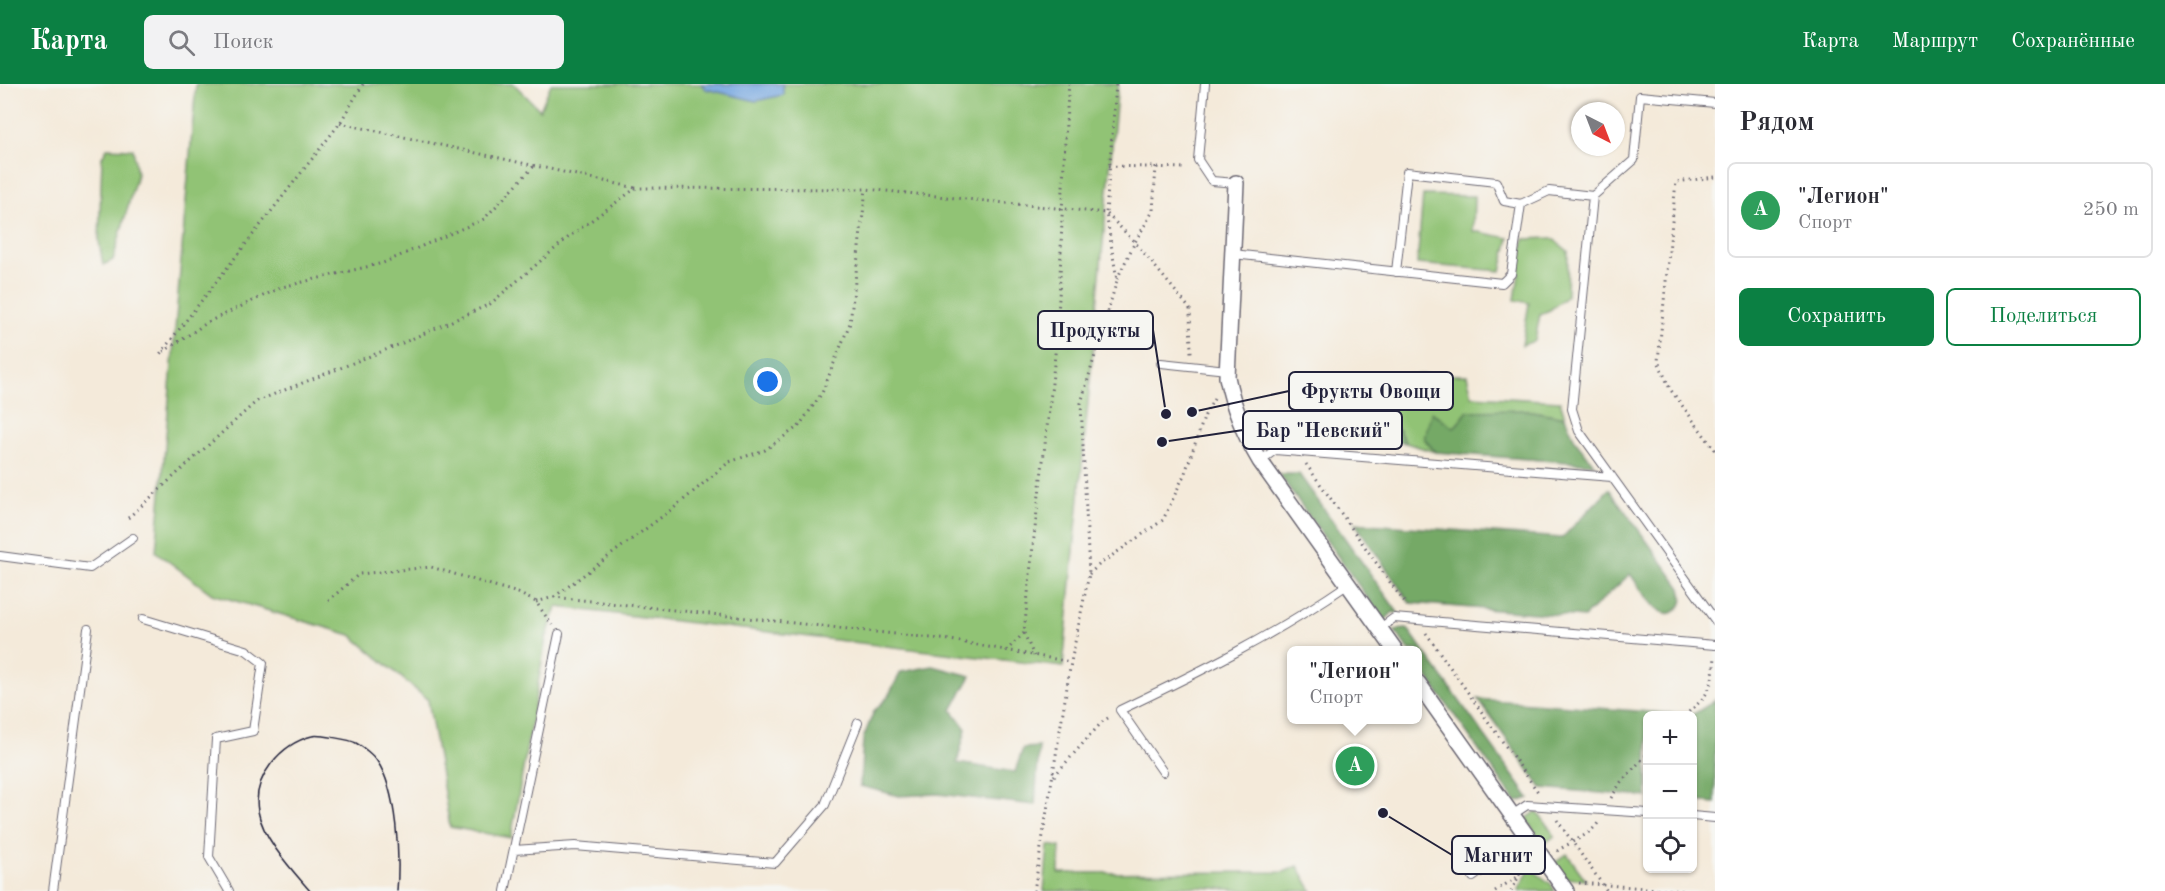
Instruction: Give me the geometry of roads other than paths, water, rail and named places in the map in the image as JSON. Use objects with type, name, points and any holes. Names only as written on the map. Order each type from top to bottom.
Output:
[{"type":"street","points":[[1236,183],[1227,373],[1232,400],[1239,420],[1260,461],[1391,646]]},
{"type":"street","points":[[1422,689],[1562,886]]},
{"type":"lane","points":[[1205,84],[1198,160],[1212,181],[1236,183]]},
{"type":"lane","points":[[1715,103],[1640,96],[1634,160],[1593,196],[1572,409],[1580,431],[1715,620]]},
{"type":"lane","points":[[1396,272],[1407,172],[1496,182],[1504,201],[1521,204],[1549,191],[1593,196]]},
{"type":"lane","points":[[1233,254],[1502,283],[1511,274],[1521,204]]},
{"type":"lane","points":[[1161,363],[1227,373]]},
{"type":"lane","points":[[1260,461],[1275,450],[1612,477]]},
{"type":"lane","points":[[0,556],[90,568],[134,538]]},
{"type":"lane","points":[[1162,772],[1120,710],[1211,666],[1316,606],[1347,585]]},
{"type":"lane","points":[[1379,629],[1394,618],[1715,645]]},
{"type":"lane","points":[[143,619],[246,650],[262,663],[253,731],[216,739],[209,857],[228,891]]},
{"type":"lane","points":[[53,891],[88,629]]},
{"type":"lane","points":[[505,891],[558,634]]},
{"type":"lane","points":[[514,850],[574,846],[775,863],[825,805],[858,723]]},
{"type":"lane","points":[[1512,815],[1527,805],[1643,813]]},
{"type":"lane","points":[[1697,816],[1715,818]]},
{"type":"lane","points":[[1473,877],[1529,840]]},
{"type":"water","points":[[701,84],[783,84],[783,95],[756,101],[706,89]]},
{"type":"tram line","points":[[310,891],[272,843],[261,822],[257,798],[264,774],[271,764],[290,746],[312,736],[356,743],[377,761],[389,789],[396,824],[397,891]]},
{"type":"place","name":"Фрукты Овощи","points":[[1192,412]]},
{"type":"place","name":"Продукты","points":[[1166,414]]},
{"type":"place","name":"Бар \"Невский\"","points":[[1162,442]]},
{"type":"place","name":"\"Легион\"","points":[[1355,766]]},
{"type":"place","name":"Магнит","points":[[1383,813]]}]
